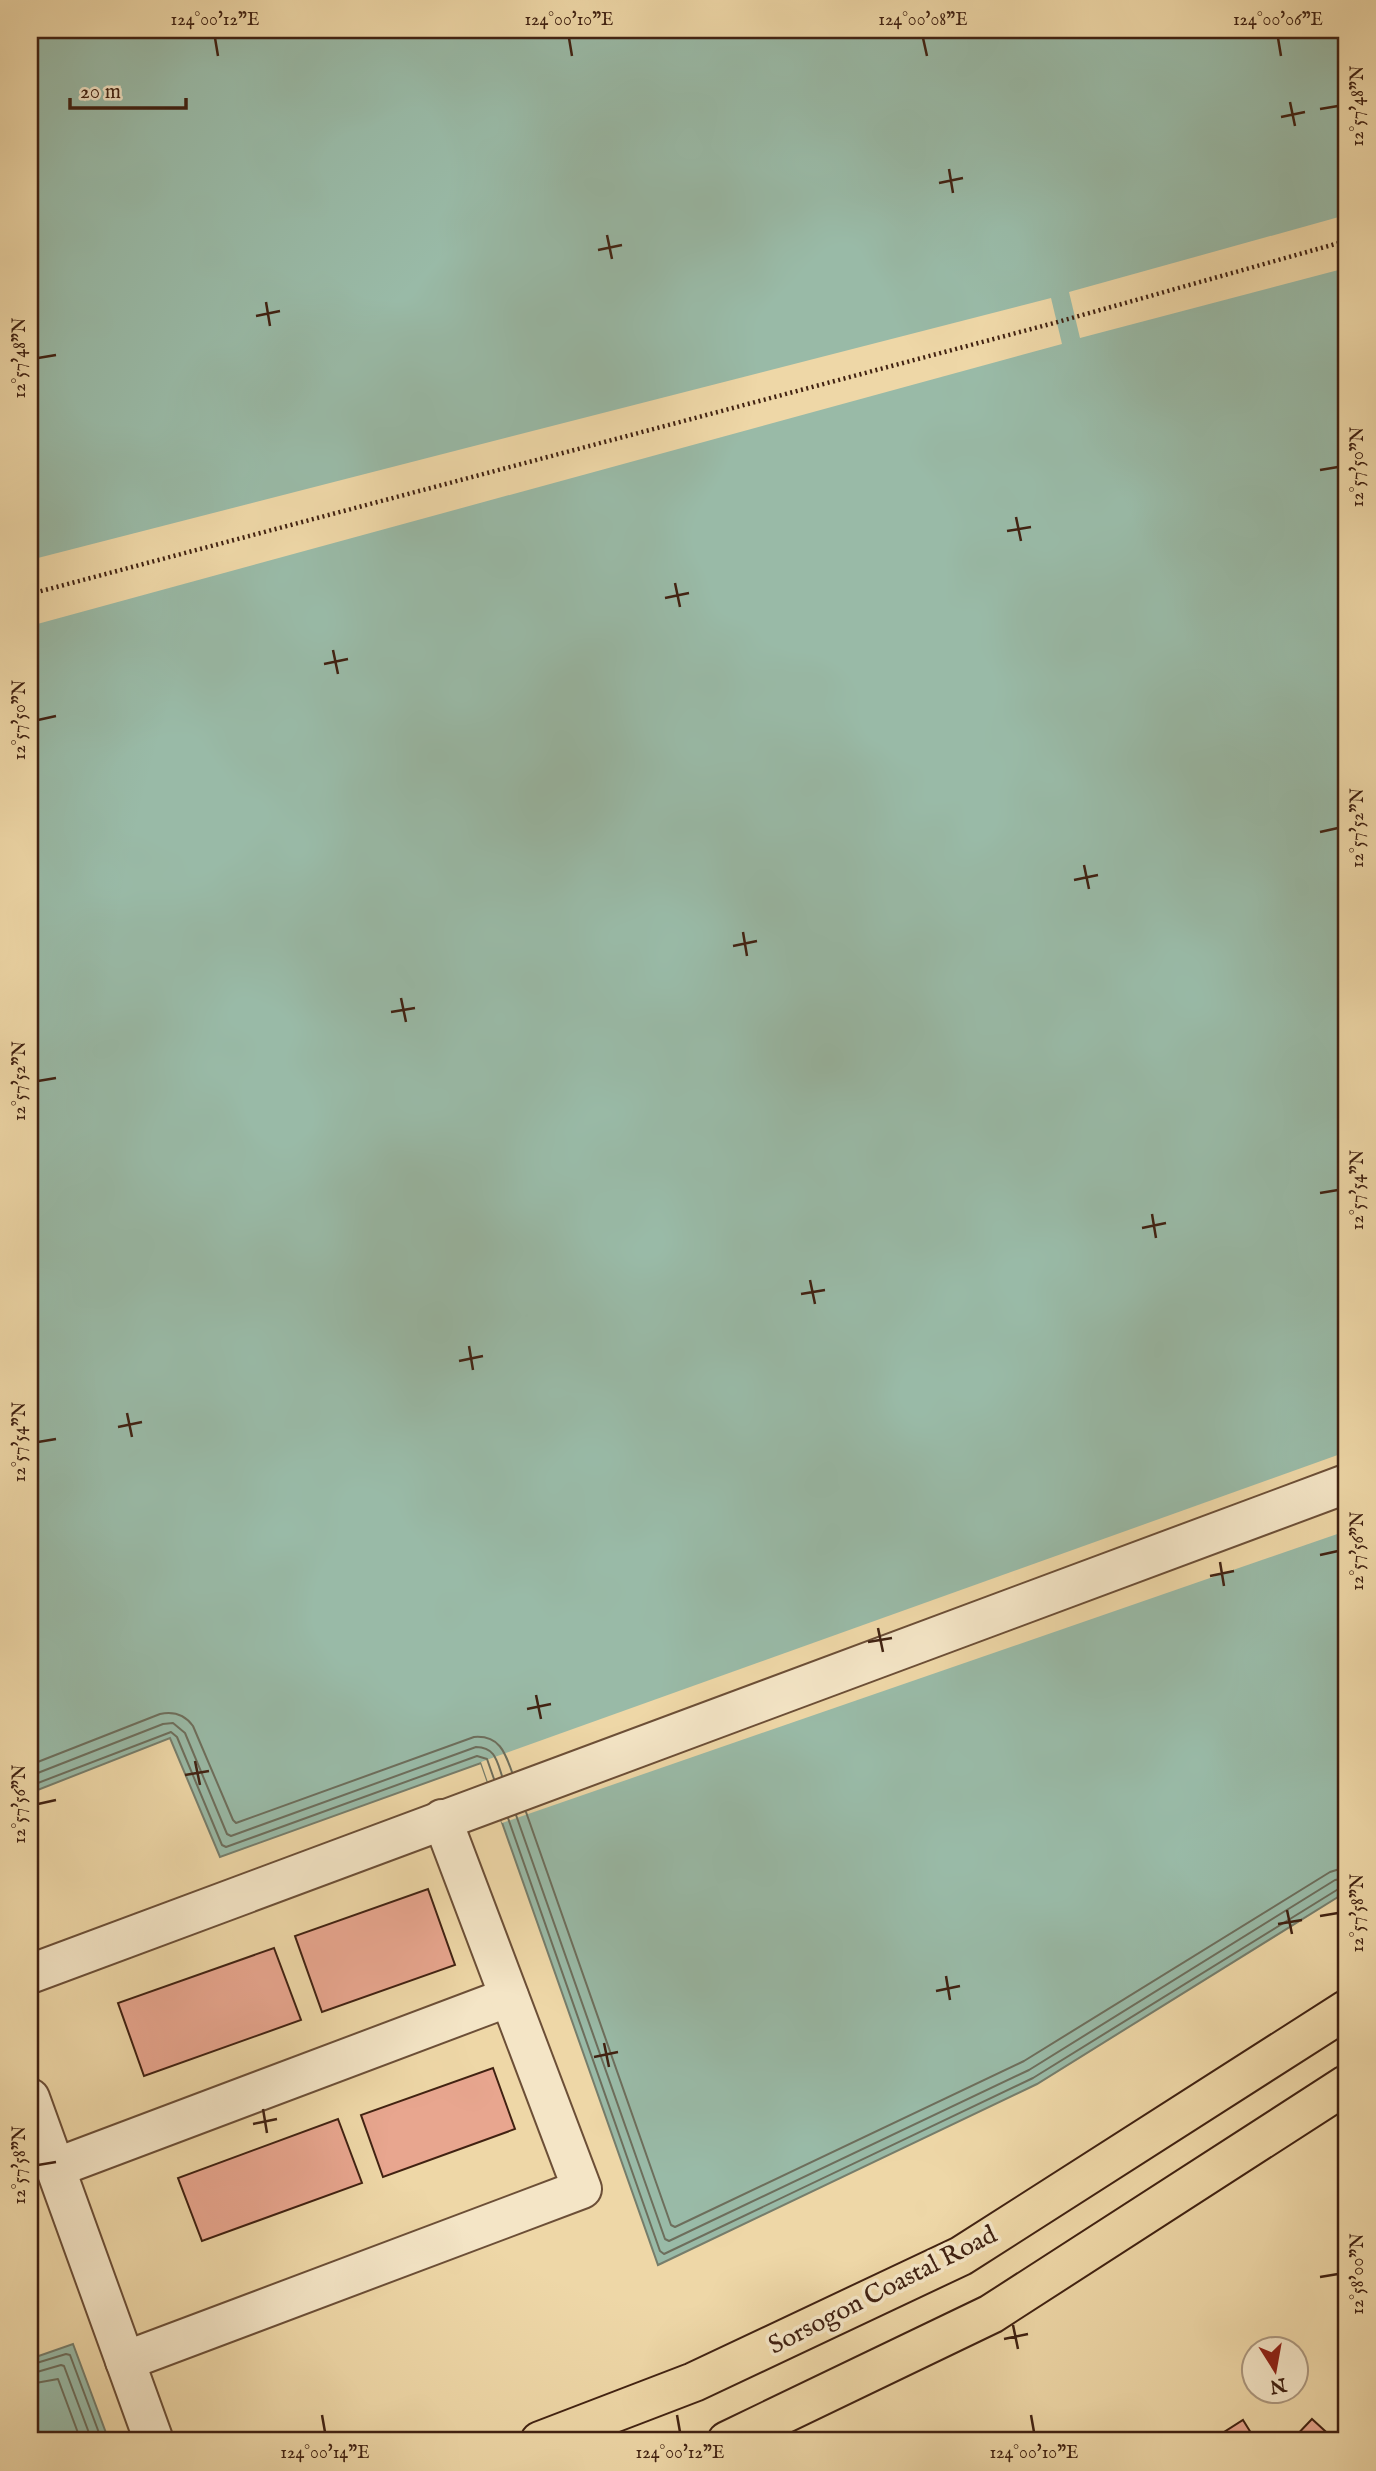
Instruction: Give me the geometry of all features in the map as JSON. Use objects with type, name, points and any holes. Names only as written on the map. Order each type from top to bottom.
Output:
[{"type":"highway","name":"Sorsogon Coastal Road","points":[[540,2441],[694,2382],[961,2256],[1346,2010]]},
{"type":"highway","points":[[727,2441],[991,2314],[1346,2085]]},
{"type":"lane","points":[[30,1974],[1346,1484]]},
{"type":"lane","points":[[125,2361],[582,2189],[442,1819]]},
{"type":"lane","points":[[55,2168],[509,1997]]},
{"type":"lane","points":[[30,2098],[154,2441]]},
{"type":"path","points":[[30,594],[1054,323],[1346,241]]},
{"type":"water","points":[[30,30],[1346,30],[1346,1892],[1037,2084],[658,2265],[481,1763],[220,1857],[170,1738],[30,1793]]},
{"type":"water","points":[[73,2344],[109,2441],[30,2441],[30,2359]]},
{"type":"pier","points":[[1346,215],[1346,268],[1080,338],[1069,292]]},
{"type":"pier","points":[[1051,298],[1062,344],[30,626],[30,560]]},
{"type":"pier","points":[[1346,1452],[1346,1531],[502,1823],[481,1762]]},
{"type":"building","points":[[428,1889],[455,1965],[322,2012],[295,1936]]},
{"type":"building","points":[[274,1948],[301,2020],[144,2076],[118,2003]]},
{"type":"building","points":[[493,2068],[515,2129],[383,2177],[361,2115]]},
{"type":"building","points":[[338,2119],[362,2183],[202,2241],[178,2178]]},
{"type":"building","points":[[1312,2419],[1336,2441],[1291,2441]]},
{"type":"building","points":[[1243,2420],[1256,2441],[1210,2441]]}]
